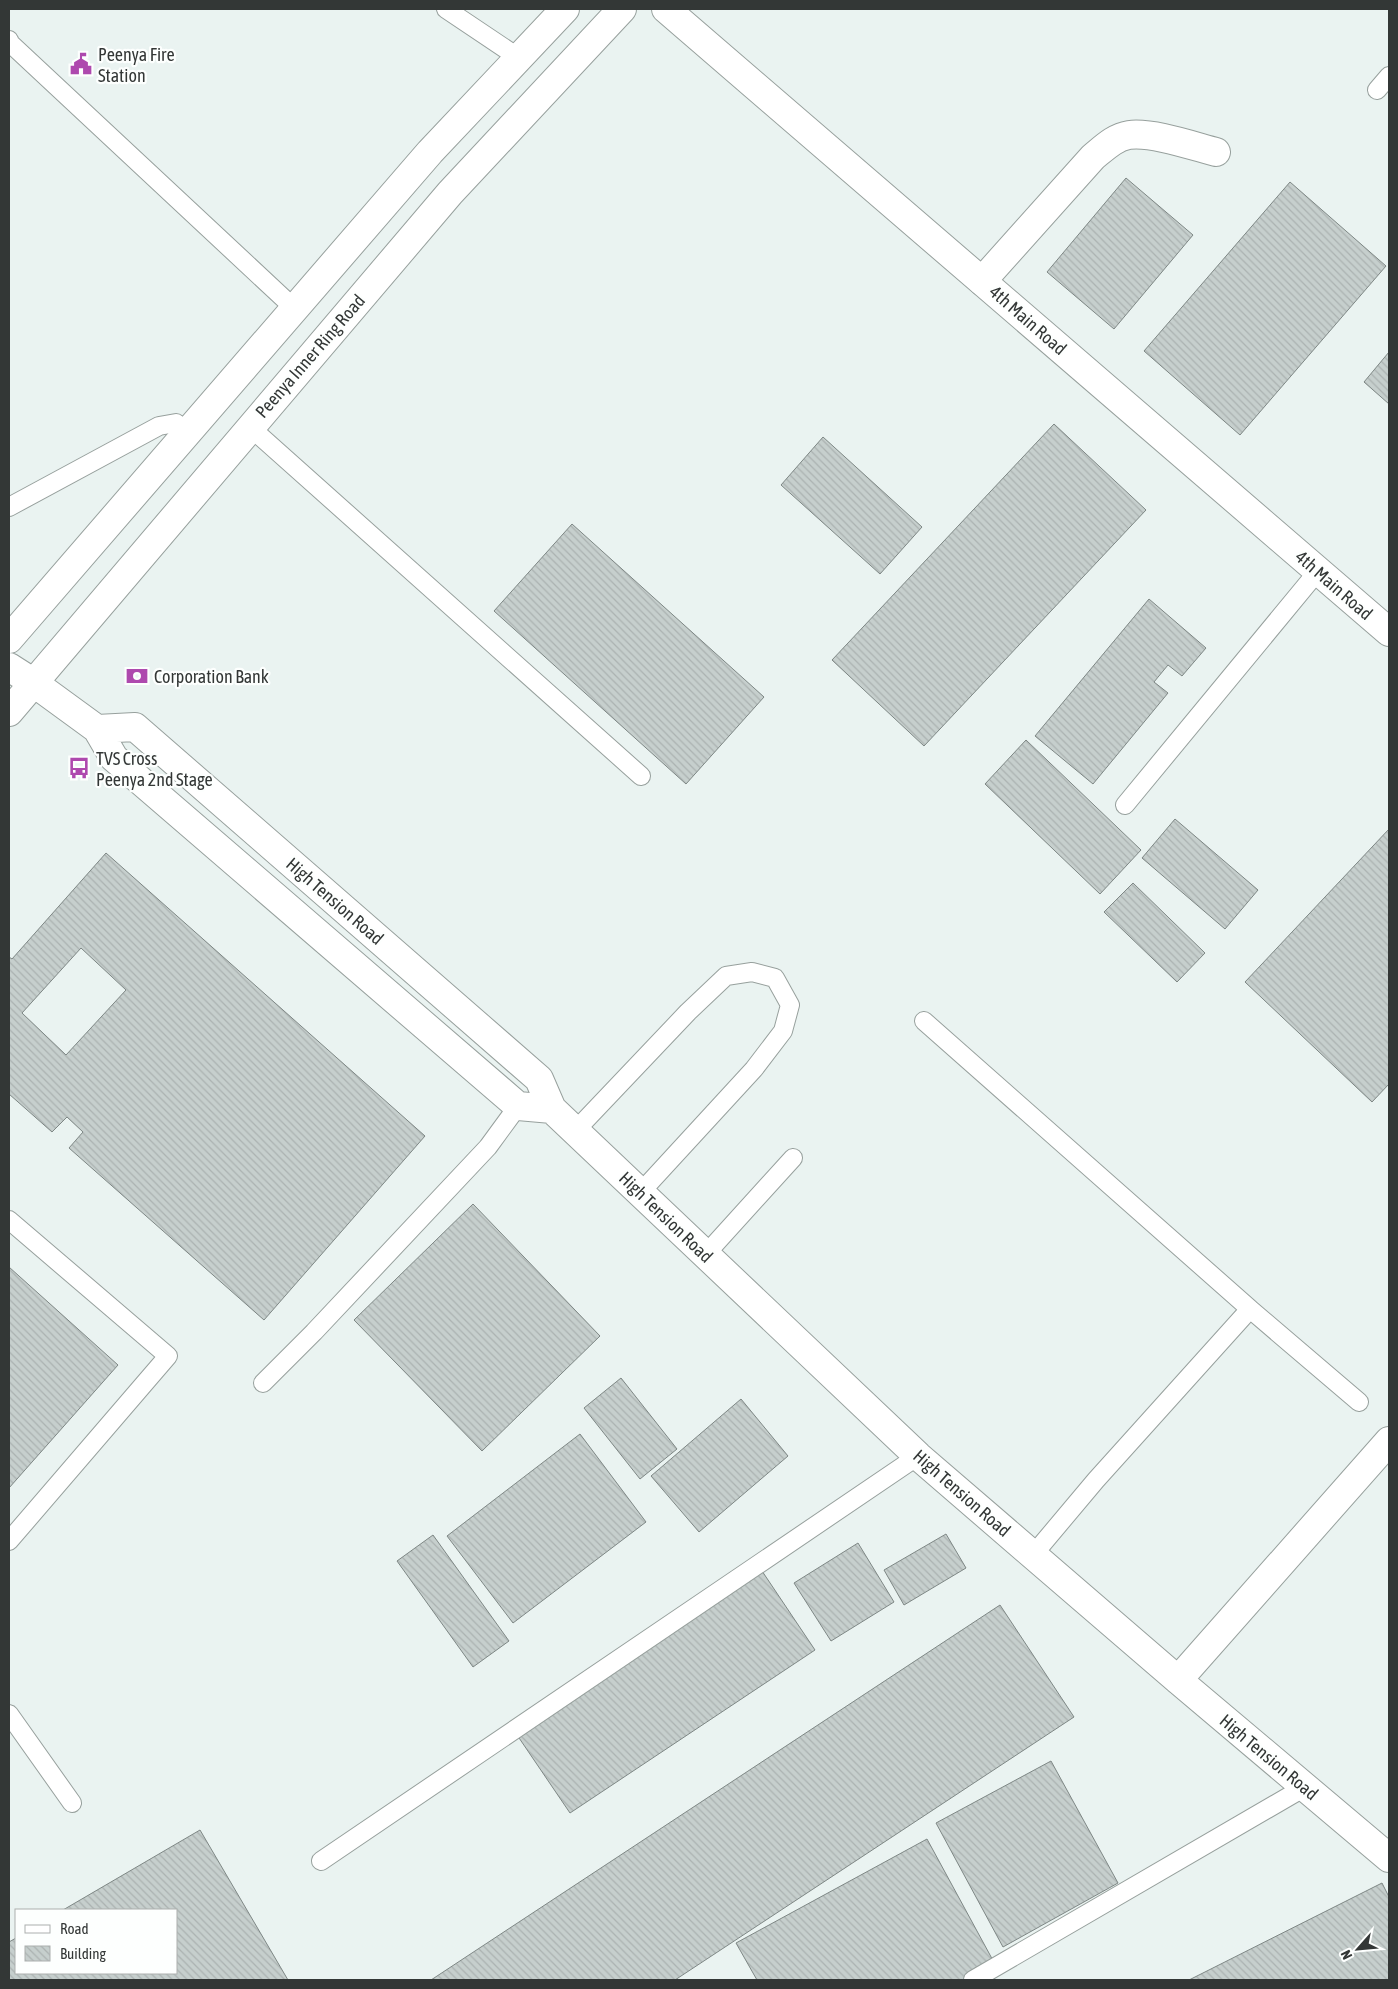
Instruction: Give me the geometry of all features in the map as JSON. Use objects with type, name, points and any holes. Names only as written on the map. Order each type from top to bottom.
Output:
[{"type":"main road","points":[[9,639],[430,152],[565,9]]},
{"type":"main road","name":"Peenya Inner Ring Road","points":[[9,712],[58,652],[450,193],[622,9]]},
{"type":"main road","name":"4th Main Road","points":[[666,9],[1389,632]]},
{"type":"main road","points":[[982,281],[1093,157],[1111,142],[1129,135],[1164,138],[1216,152]]},
{"type":"main road","name":"High Tension Road","points":[[9,667],[97,729],[114,758],[518,1106]]},
{"type":"main road","name":"High Tension Road","points":[[97,729],[135,727],[540,1079],[552,1109],[918,1456],[1178,1680],[1389,1858]]},
{"type":"main road","points":[[518,1106],[552,1109]]},
{"type":"main road","points":[[1178,1680],[1389,1441]]},
{"type":"lane","points":[[446,9],[519,58]]},
{"type":"lane","points":[[9,40],[295,309]]},
{"type":"lane","points":[[1377,90],[1389,76]]},
{"type":"lane","points":[[9,507],[159,426],[176,423],[187,433]]},
{"type":"lane","points":[[250,427],[641,776]]},
{"type":"lane","points":[[1125,805],[1318,571]]},
{"type":"lane","points":[[575,1131],[688,1012],[726,976],[752,972],[775,978],[790,1005],[784,1031],[754,1069],[640,1193]]},
{"type":"lane","points":[[924,1021],[1250,1309],[1359,1402]]},
{"type":"lane","points":[[263,1383],[314,1332],[488,1147],[518,1106]]},
{"type":"lane","points":[[705,1255],[793,1158]]},
{"type":"lane","points":[[9,1220],[168,1356],[9,1541]]},
{"type":"lane","points":[[1033,1555],[1096,1480],[1250,1309]]},
{"type":"lane","points":[[321,1861],[918,1456]]},
{"type":"lane","points":[[9,1714],[72,1804]]},
{"type":"lane","points":[[973,1980],[1305,1787]]},
{"type":"building","points":[[1126,178],[1193,235],[1114,329],[1047,272]]},
{"type":"building","points":[[1290,182],[1386,266],[1240,435],[1144,351]]},
{"type":"building","points":[[1389,352],[1389,404],[1364,382]]},
{"type":"building","points":[[1054,424],[1146,510],[924,746],[832,660]]},
{"type":"building","points":[[823,437],[922,527],[880,574],[781,485]]},
{"type":"building","points":[[572,524],[764,697],[686,784],[494,611]]},
{"type":"building","points":[[1149,599],[1206,648],[1182,676],[1168,665],[1154,682],[1168,693],[1093,784],[1035,736]]},
{"type":"building","points":[[1026,740],[1141,850],[1100,894],[985,784]]},
{"type":"building","points":[[1175,819],[1258,890],[1225,929],[1142,858]]},
{"type":"building","points":[[1389,829],[1389,1084],[1372,1102],[1245,982]]},
{"type":"building","points":[[106,853],[425,1136],[264,1320],[69,1148],[83,1132],[67,1117],[52,1132],[9,1094],[9,957],[12,959]],"holes":[[[81,948],[126,990],[66,1055],[22,1013]]]},
{"type":"building","points":[[1133,883],[1205,953],[1177,982],[1104,912]]},
{"type":"building","points":[[473,1204],[600,1336],[482,1451],[354,1320]]},
{"type":"building","points":[[9,1267],[118,1365],[9,1488]]},
{"type":"building","points":[[621,1378],[677,1449],[640,1479],[584,1408]]},
{"type":"building","points":[[741,1399],[788,1456],[699,1532],[651,1476]]},
{"type":"building","points":[[580,1434],[646,1522],[513,1623],[447,1536]]},
{"type":"building","points":[[946,1534],[966,1568],[904,1605],[884,1570]]},
{"type":"building","points":[[433,1535],[509,1641],[473,1667],[397,1561]]},
{"type":"building","points":[[858,1543],[894,1602],[831,1641],[794,1583]]},
{"type":"building","points":[[760,1568],[815,1650],[570,1813],[515,1732]]},
{"type":"building","points":[[1000,1605],[1074,1717],[675,1980],[431,1980]]},
{"type":"building","points":[[1051,1761],[1118,1883],[1003,1947],[936,1823]]},
{"type":"building","points":[[200,1830],[288,1980],[9,1980],[9,1942],[15,1939],[15,1974],[178,1974],[178,1909],[65,1909]]},
{"type":"building","points":[[927,1839],[996,1966],[970,1980],[757,1980],[736,1943]]},
{"type":"building","points":[[1382,1883],[1389,1897],[1389,1980],[1189,1980]]},
{"type":"place","name":"Peenya Fire Station","points":[[81,64]]},
{"type":"place","name":"Corporation Bank","points":[[137,676]]},
{"type":"place","name":"TVS Cross Peenya 2nd Stage","points":[[79,768]]}]
